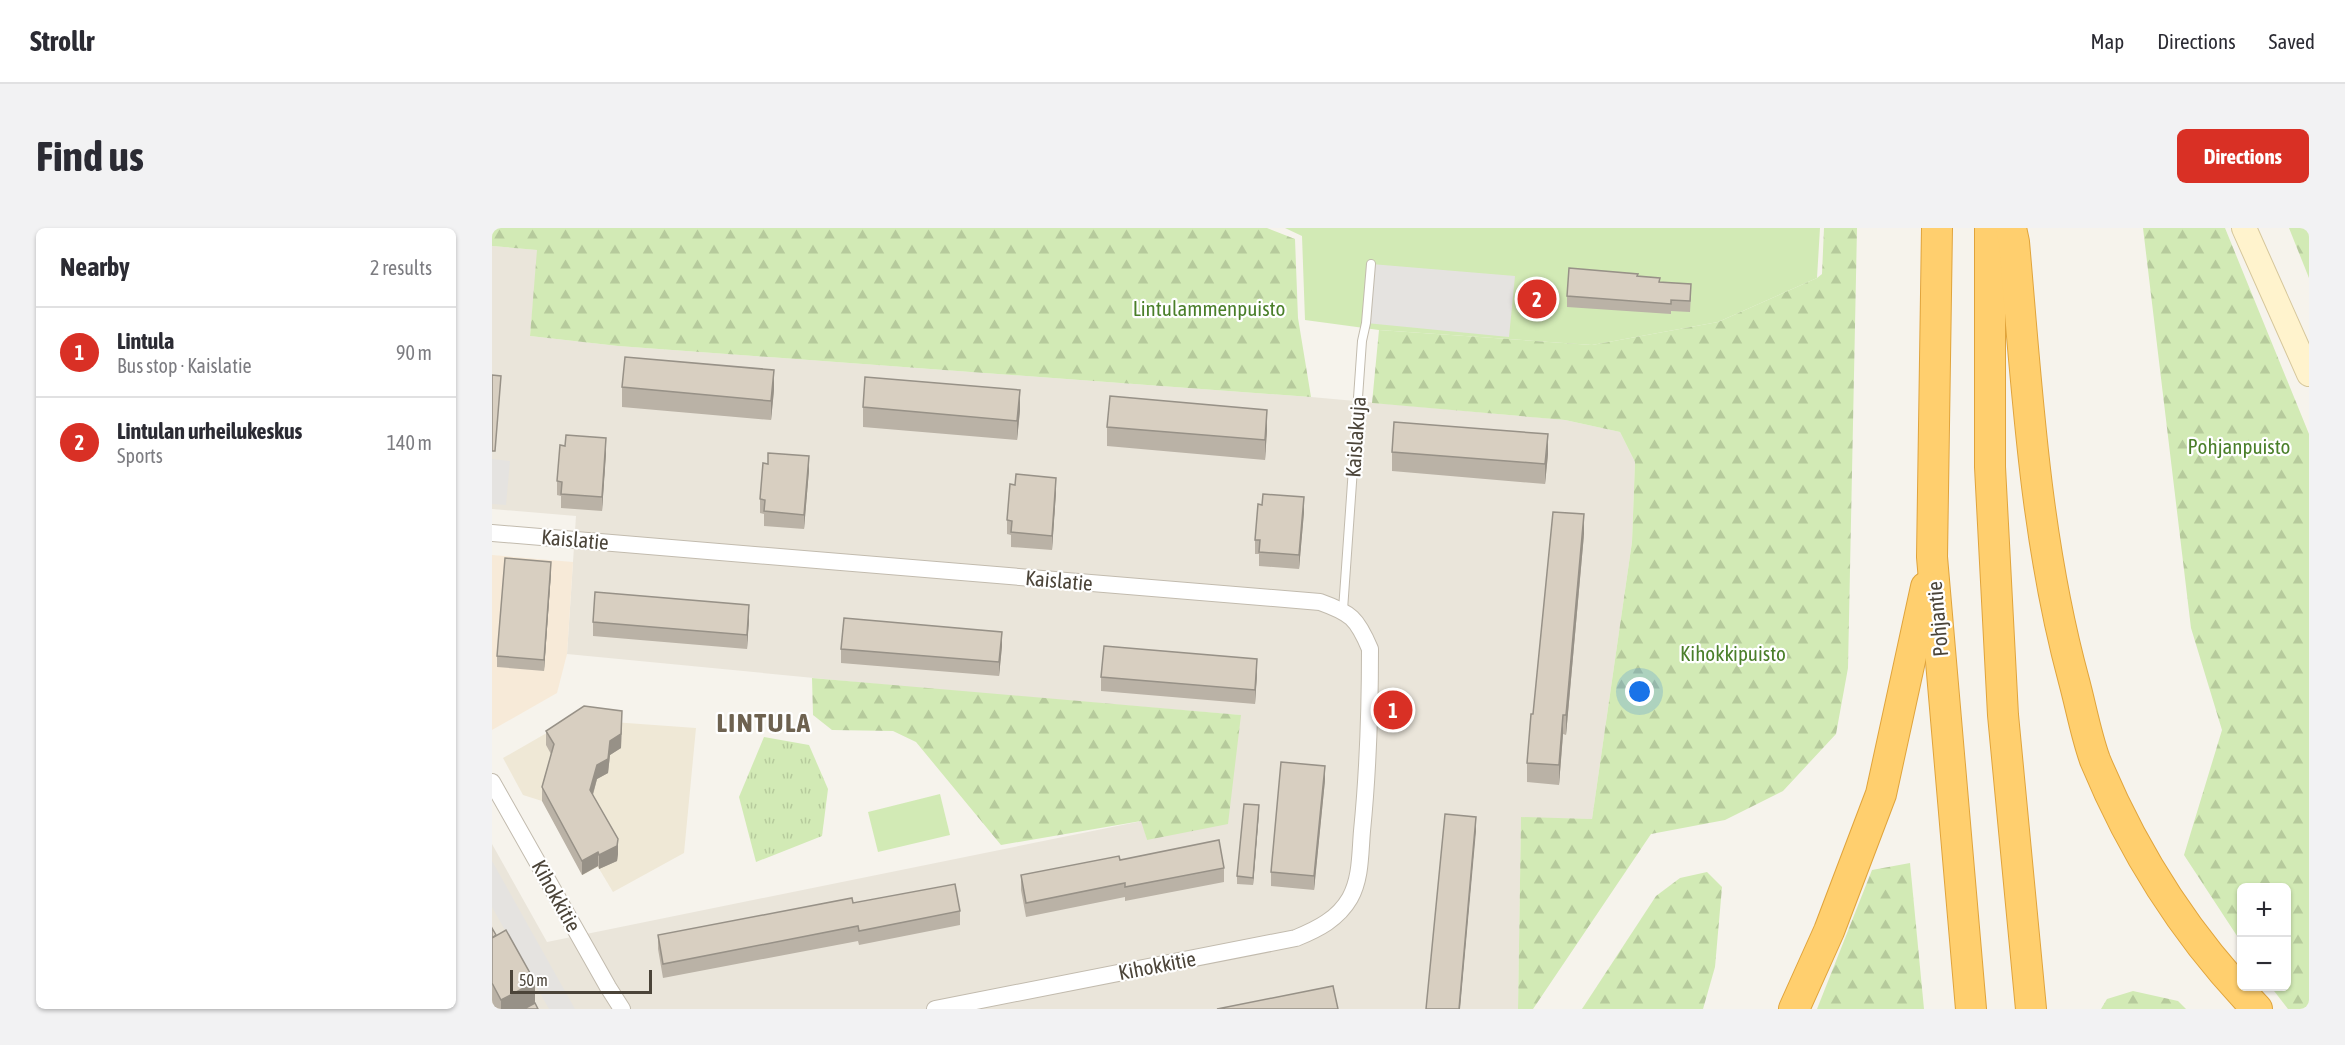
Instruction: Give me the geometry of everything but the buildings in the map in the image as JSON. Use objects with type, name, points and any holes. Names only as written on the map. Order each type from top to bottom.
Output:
[{"type":"highway","name":"Pohjantie","points":[[1937,228],[1932,557],[1971,1009]]},
{"type":"highway","points":[[1990,228],[1991,490],[2004,715],[2031,1009]]},
{"type":"highway","points":[[2011,228],[2034,465],[2057,613],[2095,758],[2148,865],[2180,915],[2213,959],[2257,1009]]},
{"type":"highway","points":[[1794,1009],[1829,931],[1881,794],[1932,557]]},
{"type":"street","points":[[2244,228],[2309,374]]},
{"type":"street","name":"Kaislatie","points":[[492,533],[1320,602],[1343,610]]},
{"type":"street","name":"Kihokkitie","points":[[935,1009],[1296,938],[1321,927],[1335,917],[1349,900],[1357,883],[1368,744],[1370,649],[1362,630],[1343,610]]},
{"type":"street","name":"Kihokkitie","points":[[492,782],[622,1009]]},
{"type":"lane","name":"Kaislakuja","points":[[1343,610],[1362,341],[1366,323],[1371,264]]},
{"type":"shaded area","points":[[492,246],[538,250],[530,336],[618,346],[1311,397],[1565,420],[1620,432],[1635,462],[1632,542],[1592,819],[1521,818],[1518,1009],[492,1009],[492,844],[547,942],[1142,821],[1147,840],[1240,715],[918,688],[567,654],[576,516],[492,509]]},
{"type":"shaded area","points":[[1371,264],[1515,276],[1509,337],[1366,323]]},
{"type":"shaded area","points":[[492,459],[510,461],[506,505],[492,504]]},
{"type":"shaded area","points":[[492,555],[573,562],[567,654],[557,693],[492,730]]},
{"type":"shaded area","points":[[571,719],[696,728],[684,853],[613,892],[598,867],[583,875],[542,801],[523,795],[503,758]]},
{"type":"shaded area","points":[[492,861],[575,1009],[549,1009],[492,907]]},
{"type":"green space","name":"Lintulammenpuisto","points":[[492,228],[1267,228],[1295,239],[1298,318],[1311,397],[618,346],[530,336],[537,250],[492,246]]},
{"type":"green space","points":[[1285,228],[1820,228],[1817,278],[1718,322],[1592,345],[1379,330],[1305,320],[1302,236]]},
{"type":"green space","name":"Kihokkipuisto","points":[[1824,228],[1857,228],[1848,668],[1836,734],[1783,791],[1725,820],[1651,834],[1533,1009],[1518,1009],[1521,817],[1592,819],[1632,542],[1635,462],[1620,432],[1565,420],[1372,403],[1379,330],[1592,345],[1718,322],[1822,274]]},
{"type":"green space","name":"Pohjanpuisto","points":[[2143,228],[2225,228],[2309,434],[2309,1009],[2288,1009],[2274,991],[2291,991],[2291,883],[2237,883],[2237,936],[2184,855],[2222,730],[2191,628]]},
{"type":"green space","points":[[2289,228],[2309,228],[2309,278]]},
{"type":"green space","points":[[812,678],[1241,715],[1228,824],[1147,840],[1141,821],[1001,845],[916,742],[893,731],[832,730],[813,715]]},
{"type":"green space","points":[[764,737],[809,745],[828,789],[822,836],[756,862],[739,797]]},
{"type":"green space","points":[[940,794],[950,835],[878,852],[868,812]]},
{"type":"green space","points":[[1910,863],[1924,1009],[1817,1009],[1872,870]]},
{"type":"green space","points":[[1707,872],[1722,887],[1715,967],[1703,1009],[1582,1009],[1656,896],[1680,878]]},
{"type":"green space","points":[[2133,991],[2178,1001],[2186,1009],[2101,1009],[2107,999]]},
{"type":"place","name":"Lintulan urheilukeskus","points":[[1537,299]]},
{"type":"place","name":"Lintula","points":[[1393,710]]},
{"type":"district","name":"LINTULA","points":[[764,723]]}]
